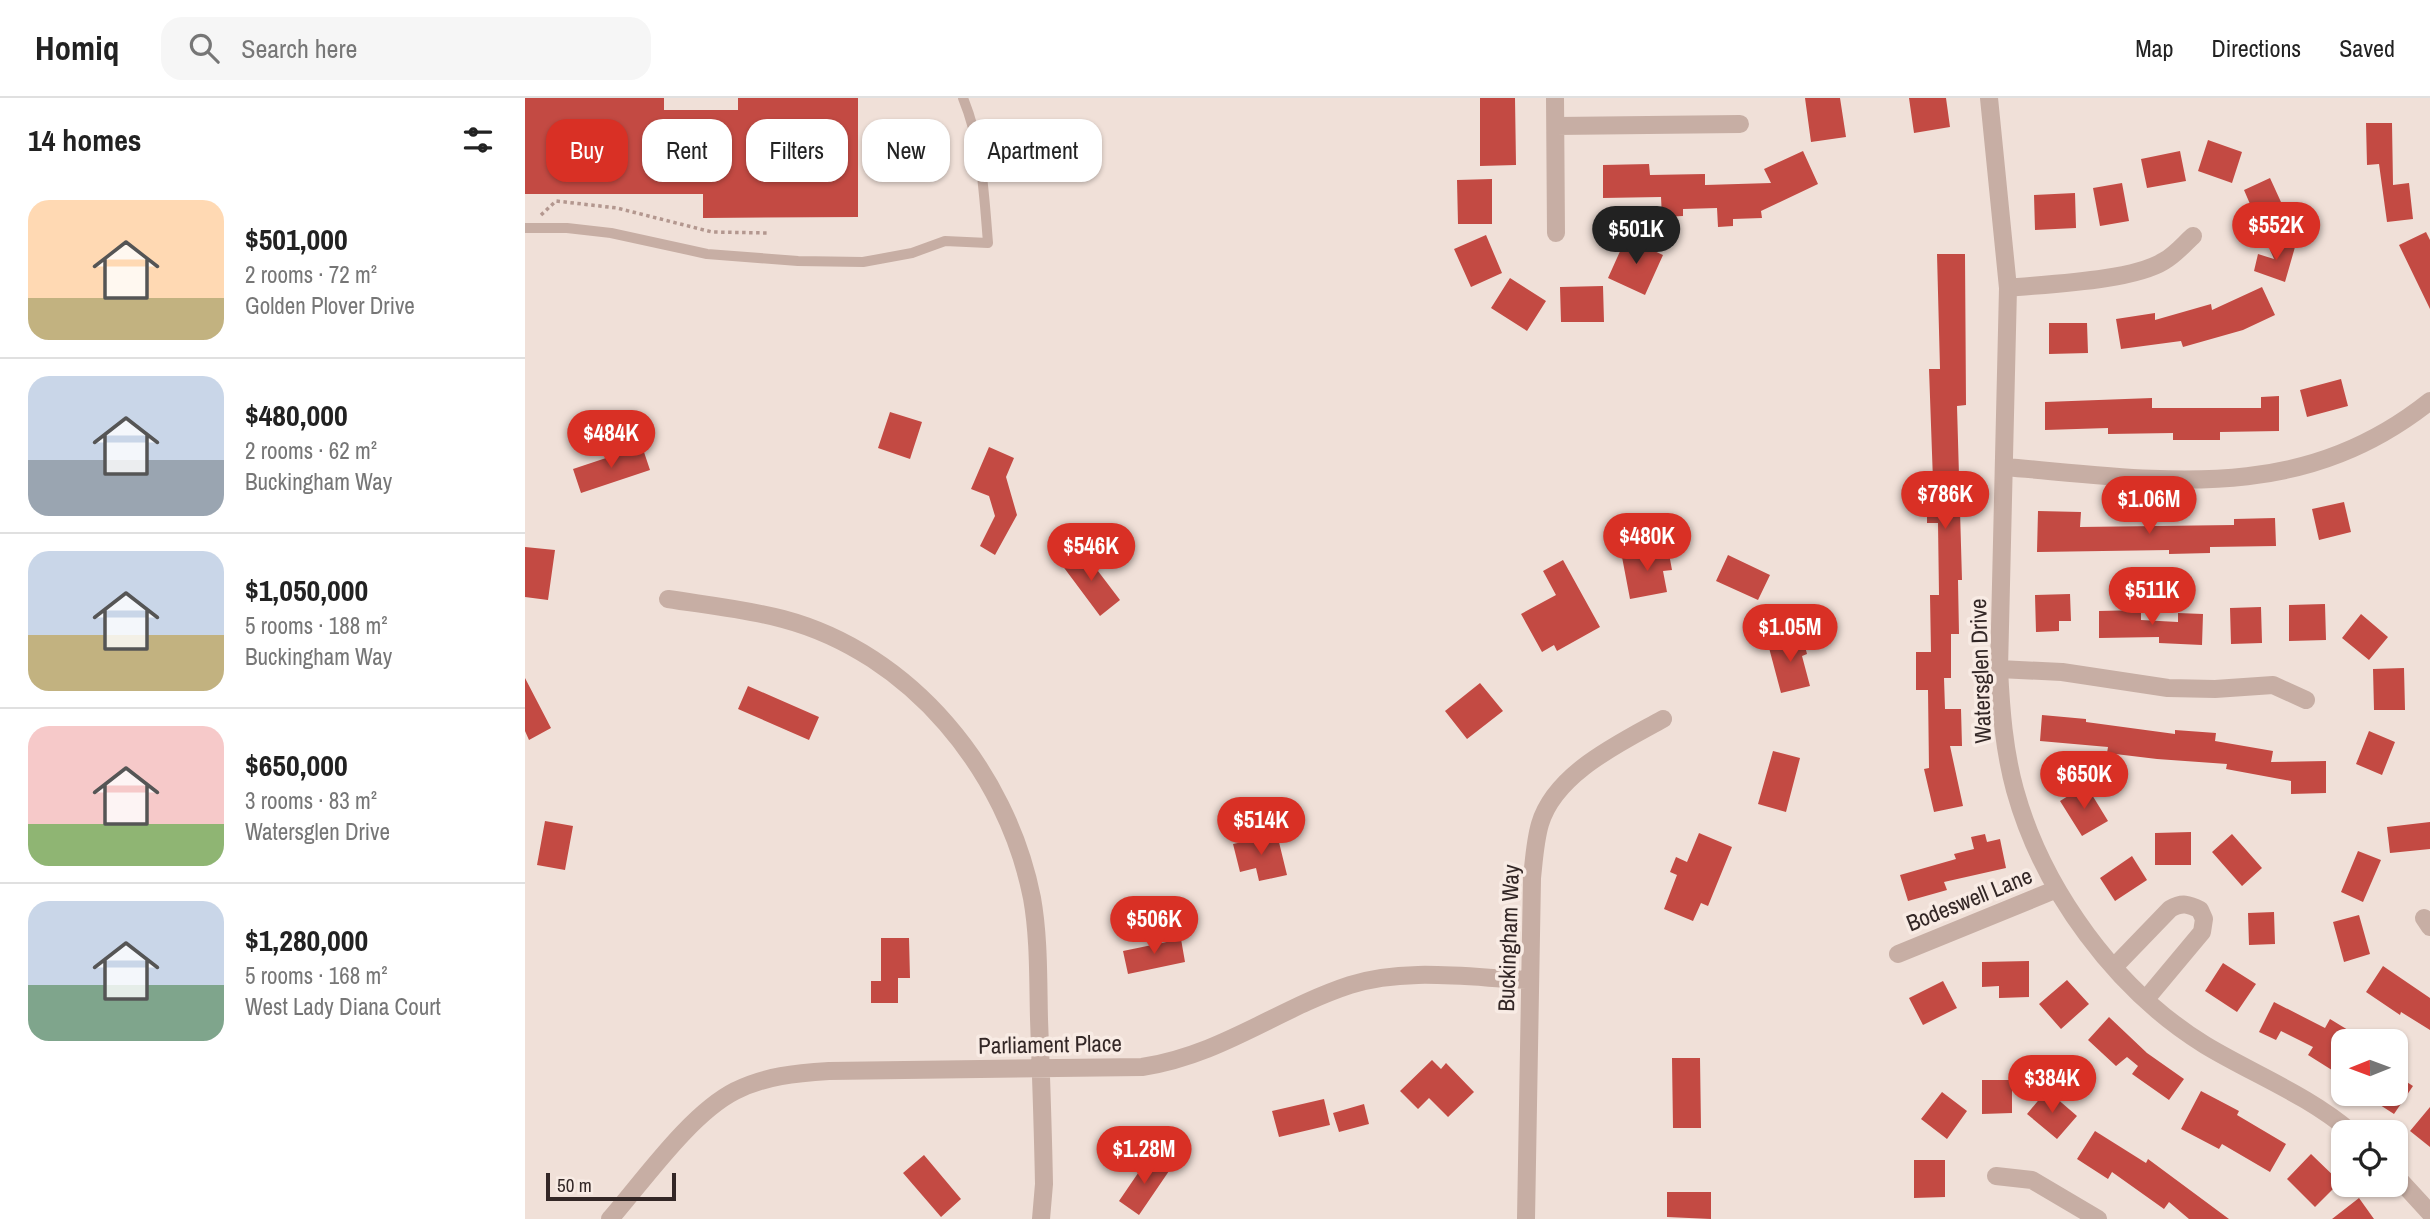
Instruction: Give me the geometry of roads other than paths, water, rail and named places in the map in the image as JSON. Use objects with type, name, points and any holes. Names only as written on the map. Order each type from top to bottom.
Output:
[{"type":"street","points":[[1556,98],[1556,233]]},
{"type":"street","name":"Watersglen Drive","points":[[1989,98],[2008,288],[1999,669],[2002,719],[2015,791],[2034,842],[2057,890],[2115,967],[2176,1025],[2205,1045],[2301,1098],[2333,1120]]},
{"type":"street","points":[[1556,126],[1740,124]]},
{"type":"street","points":[[2008,288],[2091,279],[2155,266],[2167,260],[2193,236]]},
{"type":"street","points":[[2005,467],[2148,481],[2190,482],[2251,477],[2337,455],[2376,437],[2430,401]]},
{"type":"street","points":[[668,599],[784,620],[830,637],[873,660],[922,698],[974,757],[990,783],[1011,830],[1027,877],[1037,940],[1044,1184],[1041,1219]]},
{"type":"street","points":[[1999,669],[2062,672],[2168,688],[2215,689],[2273,685],[2306,700]]},
{"type":"street","name":"Buckingham Way","points":[[1526,1219],[1532,878],[1540,822],[1551,801],[1573,777],[1623,742],[1663,719]]},
{"type":"street","name":"Bodeswell Lane","points":[[1898,954],[2057,890]]},
{"type":"street","points":[[2115,967],[2170,909],[2189,904],[2200,910],[2204,919],[2202,932],[2146,999]]},
{"type":"street","name":"Parliament Place","points":[[610,1219],[708,1109],[734,1092],[789,1073],[1142,1067],[1174,1062],[1271,1022],[1350,985],[1381,978],[1412,975],[1530,980]]},
{"type":"street","points":[[1996,1176],[2032,1180],[2098,1219]]},
{"type":"street","points":[[2408,1188],[2430,1213]]},
{"type":"lane","points":[[525,228],[567,228],[611,233],[706,254],[798,261],[863,262],[912,253],[945,241],[988,243],[981,170],[972,120],[963,98]]}]
